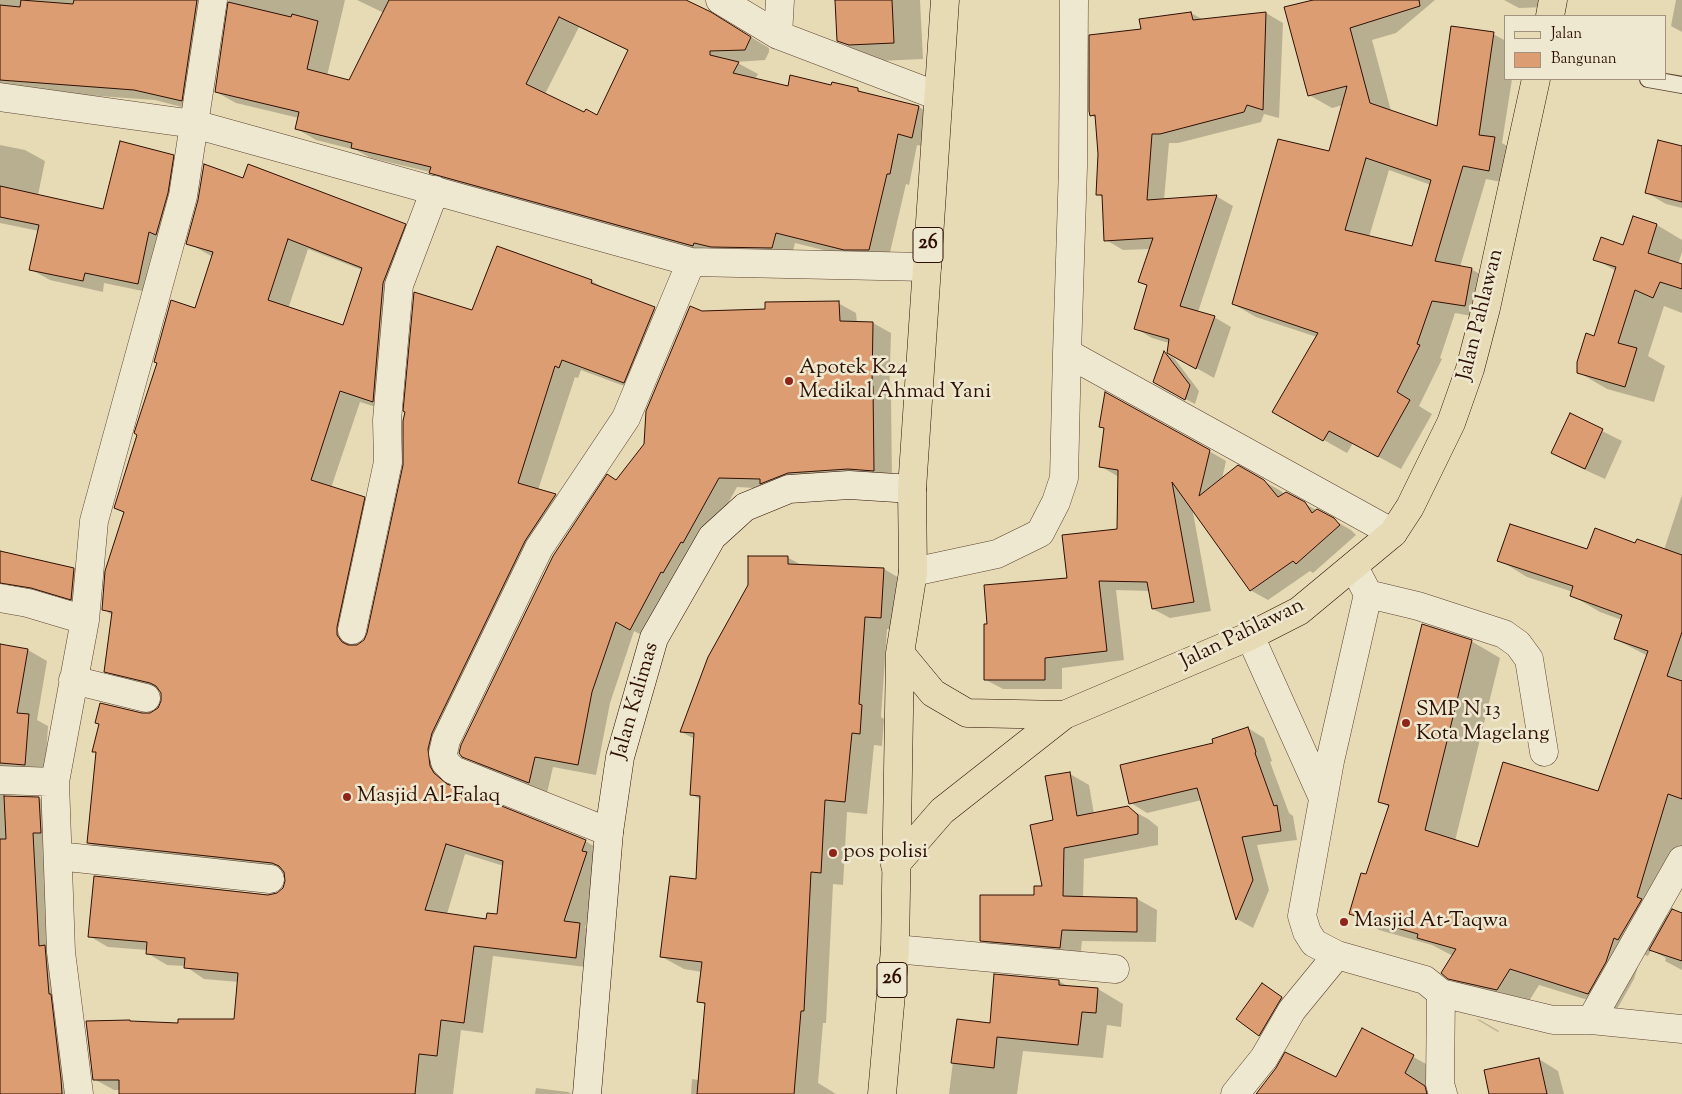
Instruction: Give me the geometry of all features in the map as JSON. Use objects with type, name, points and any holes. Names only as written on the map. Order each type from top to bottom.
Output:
[{"type":"main road","name":"26","points":[[882,1094],[897,906],[895,865],[900,653],[913,572],[912,490],[945,0]]},
{"type":"main road","points":[[1550,15],[1553,0]]},
{"type":"main road","name":"Jalan Pahlawan","points":[[895,865],[942,811],[1064,715],[1250,636],[1299,611],[1393,533],[1410,508],[1451,422],[1470,369],[1486,308],[1536,80]]},
{"type":"main road","points":[[900,653],[933,693],[967,712],[1064,715]]},
{"type":"street","points":[[79,1094],[61,952],[55,782],[84,620],[94,521],[182,196],[213,0]]},
{"type":"street","points":[[720,0],[778,35],[938,96]]},
{"type":"street","points":[[778,35],[780,0]]},
{"type":"street","points":[[913,572],[997,554],[1040,532],[1056,502],[1064,478],[1074,168],[1074,0]]},
{"type":"street","points":[[0,97],[194,124],[691,262],[927,267]]},
{"type":"street","points":[[352,630],[388,462],[388,420],[399,285],[435,190]]},
{"type":"street","points":[[609,832],[453,770],[445,762],[443,753],[446,740],[538,548],[626,418],[691,262]]},
{"type":"street","points":[[1067,352],[1393,533]]},
{"type":"street","name":"Jalan Kalimas","points":[[587,1094],[609,832],[620,757],[654,638],[712,537],[745,507],[790,489],[849,485],[912,490]]},
{"type":"street","points":[[1354,567],[1368,594],[1330,761],[1302,916],[1307,932],[1314,943],[1337,955],[1425,980],[1441,993],[1553,1020],[1591,1020],[1682,1028]]},
{"type":"street","points":[[1368,594],[1418,606],[1504,634],[1518,644],[1529,659],[1544,752]]},
{"type":"street","points":[[0,598],[28,603],[84,620]]},
{"type":"street","points":[[1250,636],[1323,798]]},
{"type":"street","points":[[74,680],[146,698]]},
{"type":"street","points":[[0,780],[55,782]]},
{"type":"street","points":[[58,856],[270,879]]},
{"type":"street","points":[[1591,1020],[1682,860]]},
{"type":"street","points":[[895,949],[1115,969]]},
{"type":"street","points":[[1235,1094],[1264,1058],[1292,1010],[1337,955]]},
{"type":"street","points":[[1441,993],[1440,1084],[1443,1094]]},
{"type":"lane","points":[[1654,80],[1682,85]]},
{"type":"building","points":[[21,0],[73,4],[74,0],[197,0],[182,101],[134,90],[0,80],[0,5],[20,7]]},
{"type":"building","points":[[389,0],[686,0],[711,12],[751,37],[745,50],[710,51],[710,55],[739,62],[733,73],[788,86],[790,75],[831,85],[832,82],[858,88],[858,91],[919,106],[912,138],[898,134],[890,174],[887,174],[869,250],[844,250],[776,233],[772,248],[711,247],[694,243],[693,246],[429,173],[431,167],[351,148],[352,143],[295,129],[299,112],[215,92],[228,2],[291,17],[292,14],[318,21],[307,69],[349,80]],"holes":[[[559,17],[628,50],[597,115],[586,109],[584,112],[526,84]]]},
{"type":"building","points":[[835,0],[892,0],[894,43],[849,45],[837,41]]},
{"type":"building","points":[[1313,0],[1419,0],[1420,6],[1350,28],[1370,103],[1437,126],[1451,26],[1494,32],[1479,135],[1495,137],[1489,171],[1463,166],[1435,261],[1472,268],[1465,306],[1432,301],[1417,344],[1420,345],[1397,392],[1410,400],[1378,457],[1329,431],[1323,441],[1272,412],[1318,333],[1232,304],[1278,139],[1329,151],[1347,86],[1308,96],[1284,7]],"holes":[[[1366,158],[1431,180],[1412,246],[1345,230]]]},
{"type":"building","points":[[1191,12],[1193,20],[1266,12],[1263,110],[1247,105],[1244,112],[1160,134],[1152,134],[1147,200],[1217,195],[1180,306],[1215,316],[1196,369],[1167,353],[1169,339],[1134,329],[1147,285],[1138,282],[1153,238],[1104,241],[1102,195],[1096,195],[1098,154],[1095,115],[1090,116],[1089,111],[1089,35],[1141,29],[1139,19]]},
{"type":"building","points":[[1658,140],[1682,146],[1682,202],[1645,193]]},
{"type":"building","points":[[120,141],[174,155],[168,193],[156,235],[149,232],[138,284],[85,273],[83,281],[29,270],[39,225],[0,217],[0,186],[103,209]]},
{"type":"building","points":[[204,164],[243,178],[248,164],[406,224],[383,283],[373,402],[340,391],[311,480],[365,497],[337,627],[337,635],[342,642],[348,645],[357,645],[364,640],[367,633],[403,465],[403,421],[405,412],[403,411],[414,292],[472,310],[497,246],[592,280],[591,283],[655,307],[624,383],[562,360],[559,368],[555,366],[518,483],[556,494],[525,541],[432,733],[428,749],[430,766],[434,773],[447,784],[586,840],[582,851],[587,852],[564,921],[580,923],[576,958],[474,946],[464,1023],[441,1020],[437,1056],[419,1054],[415,1094],[119,1094],[119,1080],[93,1080],[86,1021],[130,1020],[178,1023],[178,1019],[234,1019],[238,973],[184,968],[185,958],[146,954],[147,942],[88,937],[94,876],[268,895],[277,893],[283,888],[285,881],[284,872],[279,866],[272,863],[87,843],[96,752],[92,752],[99,724],[95,723],[100,703],[142,713],[150,713],[158,708],[161,701],[161,693],[156,686],[104,672],[112,612],[102,610],[105,571],[124,512],[114,508],[137,435],[134,433],[157,363],[154,362],[171,300],[195,308],[213,252],[186,244],[198,200]],"holes":[[[288,239],[362,268],[343,325],[268,300]],[[446,844],[503,861],[497,914],[487,913],[486,919],[425,910]]]},
{"type":"building","points":[[1633,216],[1657,224],[1648,253],[1682,264],[1682,289],[1660,282],[1653,298],[1635,290],[1618,343],[1637,348],[1625,387],[1577,373],[1577,362],[1586,333],[1594,336],[1616,267],[1593,260],[1601,237],[1623,245]]},
{"type":"building","points":[[839,301],[840,321],[873,322],[874,471],[848,469],[788,473],[760,484],[760,479],[719,478],[683,543],[681,542],[663,573],[661,572],[630,630],[616,622],[592,692],[578,765],[535,757],[529,783],[462,757],[459,753],[461,745],[553,556],[607,474],[616,480],[644,444],[646,411],[690,306],[702,311],[765,309],[765,302]]},
{"type":"building","points":[[1164,351],[1190,385],[1185,400],[1153,382]]},
{"type":"building","points":[[1105,392],[1210,450],[1199,496],[1238,465],[1264,480],[1278,497],[1286,492],[1305,502],[1312,513],[1317,509],[1334,518],[1340,525],[1296,564],[1293,561],[1250,591],[1172,482],[1194,602],[1152,609],[1147,582],[1099,581],[1107,651],[1045,658],[1045,680],[984,680],[984,624],[987,624],[984,585],[1067,578],[1062,535],[1117,529],[1118,470],[1099,467],[1104,428],[1099,427]]},
{"type":"building","points":[[1570,413],[1603,429],[1585,469],[1551,453]]},
{"type":"building","points":[[1510,524],[1587,549],[1595,528],[1635,543],[1637,539],[1682,555],[1682,632],[1667,676],[1682,681],[1682,799],[1668,794],[1637,897],[1642,899],[1618,940],[1614,938],[1606,962],[1588,994],[1510,969],[1497,990],[1448,979],[1441,973],[1456,949],[1417,938],[1418,934],[1349,914],[1361,873],[1366,874],[1389,805],[1378,802],[1422,624],[1472,640],[1425,830],[1478,847],[1503,762],[1598,791],[1648,651],[1614,639],[1622,615],[1570,596],[1573,586],[1497,561]]},
{"type":"building","points":[[0,551],[74,568],[71,600],[31,588],[0,583]]},
{"type":"building","points":[[748,556],[788,556],[788,564],[884,568],[881,618],[865,617],[859,704],[862,705],[860,734],[852,733],[845,802],[825,800],[821,873],[811,872],[804,1011],[801,1011],[794,1094],[697,1094],[705,1003],[697,1002],[702,962],[660,957],[670,876],[696,879],[700,796],[690,795],[694,733],[680,732],[708,657],[748,585]]},
{"type":"building","points":[[0,644],[28,649],[17,713],[29,714],[25,765],[0,763]]},
{"type":"building","points":[[1248,727],[1274,806],[1277,805],[1281,831],[1242,837],[1253,880],[1236,920],[1197,788],[1129,804],[1120,765],[1213,743],[1212,739]]},
{"type":"building","points":[[1070,772],[1077,816],[1128,806],[1138,815],[1138,834],[1064,848],[1063,896],[1137,898],[1137,932],[1062,930],[1060,948],[980,941],[980,895],[1034,895],[1034,886],[1042,886],[1030,825],[1053,820],[1045,776]]},
{"type":"building","points":[[4,796],[39,797],[41,833],[33,833],[39,946],[45,945],[49,994],[51,994],[62,1094],[0,1094],[0,839],[6,839]]},
{"type":"building","points":[[1672,909],[1682,913],[1682,961],[1649,950]]},
{"type":"building","points":[[994,974],[1059,980],[1059,985],[1098,988],[1096,1013],[1082,1012],[1078,1045],[997,1037],[994,1068],[951,1063],[957,1019],[990,1023]]},
{"type":"building","points":[[1262,983],[1282,997],[1259,1036],[1236,1019]]},
{"type":"building","points":[[1362,1028],[1414,1055],[1405,1073],[1425,1086],[1427,1094],[1256,1094],[1276,1068],[1285,1052],[1336,1077]]},
{"type":"building","points":[[1539,1058],[1547,1094],[1489,1094],[1484,1070]]},
{"type":"place","name":"Apotek K24 Medikal Ahmad Yani","points":[[789,381]]},
{"type":"place","name":"SMP N 13 Kota Magelang","points":[[1406,723]]},
{"type":"place","name":"Masjid Al-Falaq","points":[[347,797]]},
{"type":"place","name":"pos polisi","points":[[833,853]]},
{"type":"place","name":"Masjid At-Taqwa","points":[[1344,922]]}]
